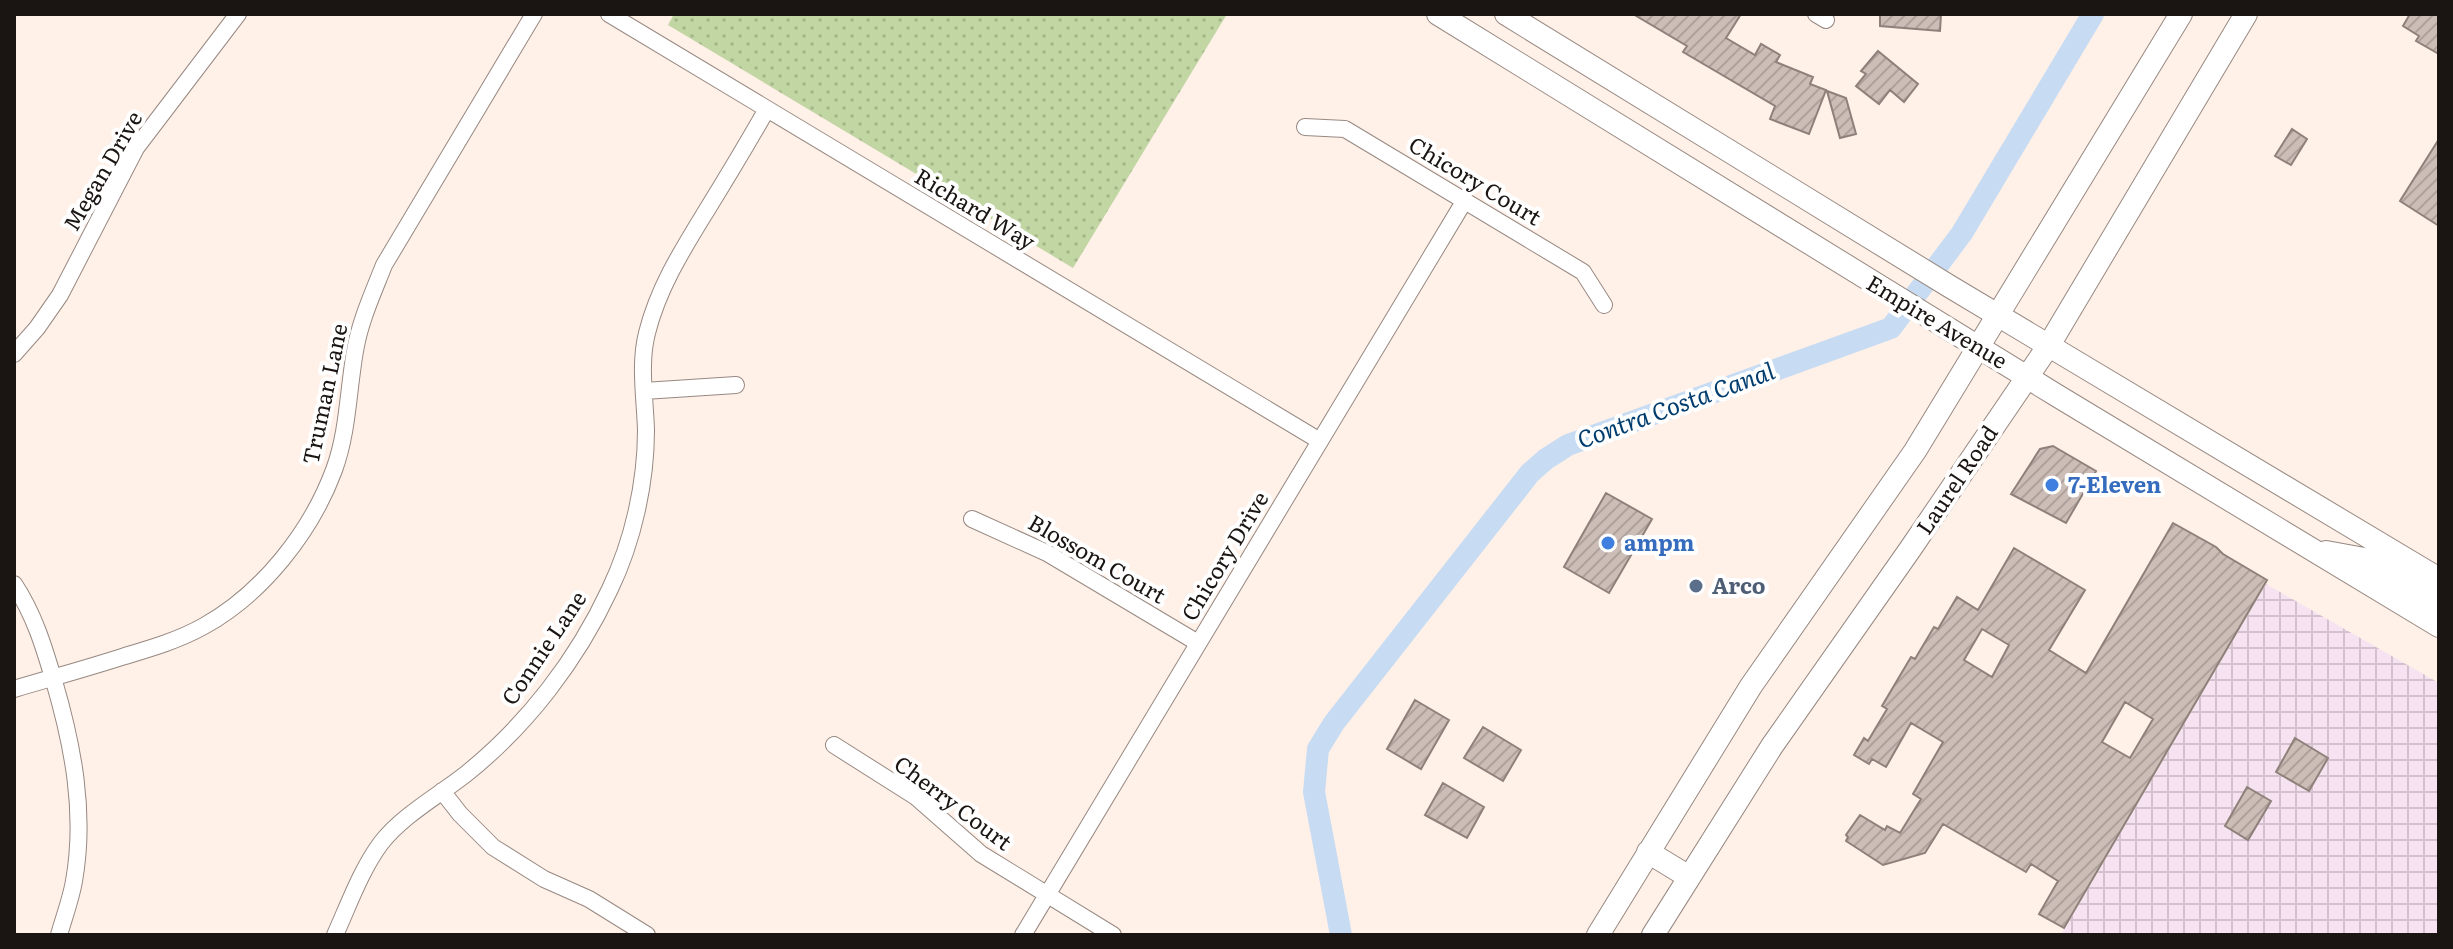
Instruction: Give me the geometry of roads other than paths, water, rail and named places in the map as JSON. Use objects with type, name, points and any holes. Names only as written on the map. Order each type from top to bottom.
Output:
[{"type":"main road","name":"Empire Avenue","points":[[1438,14],[1891,294],[2439,626]]},
{"type":"main road","name":"Empire Avenue","points":[[1506,14],[1949,286],[2439,579]]},
{"type":"main road","points":[[1598,935],[1751,686],[1915,451],[2181,14]]},
{"type":"main road","name":"Laurel Road","points":[[1653,935],[1772,746],[2049,345],[2246,14]]},
{"type":"main road","points":[[2317,551],[2370,560],[2439,601]]},
{"type":"main road","points":[[1648,852],[1689,877]]},
{"type":"street","name":"Megan Drive","points":[[14,354],[60,295],[136,148],[238,14]]},
{"type":"street","name":"Truman Lane","points":[[14,689],[171,642],[206,625],[252,591],[286,554],[316,509],[334,469],[344,432],[356,348],[384,265],[534,14]]},
{"type":"street","name":"Richard Way","points":[[609,14],[1320,441]]},
{"type":"street","name":"Connie Lane","points":[[335,935],[367,865],[383,841],[500,744],[531,712],[584,637],[611,587],[638,505],[645,448],[646,336],[658,295],[767,109]]},
{"type":"street","name":"Chicory Court","points":[[1305,127],[1345,129],[1465,200],[1583,272],[1604,305]]},
{"type":"street","name":"Chicory Drive","points":[[1023,935],[1465,200]]},
{"type":"street","points":[[644,391],[736,385]]},
{"type":"street","name":"Blossom Court","points":[[972,519],[1047,553],[1198,643]]},
{"type":"street","points":[[14,584],[29,607],[53,678],[72,748],[78,792],[74,882],[59,935]]},
{"type":"street","name":"Cherry Court","points":[[834,745],[916,797],[981,854],[1113,935]]},
{"type":"street","points":[[442,791],[493,847],[544,879],[589,899],[647,935]]},
{"type":"waterway","name":"Contra Costa Canal","points":[[1341,935],[1314,792],[1318,749],[1334,723],[1530,473],[1568,445],[1891,328],[1962,233],[2093,14]]},
{"type":"place","name":"7-Eleven","points":[[2052,485]]},
{"type":"place","name":"ampm","points":[[1608,543]]},
{"type":"place","name":"Arco","points":[[1696,586]]}]
